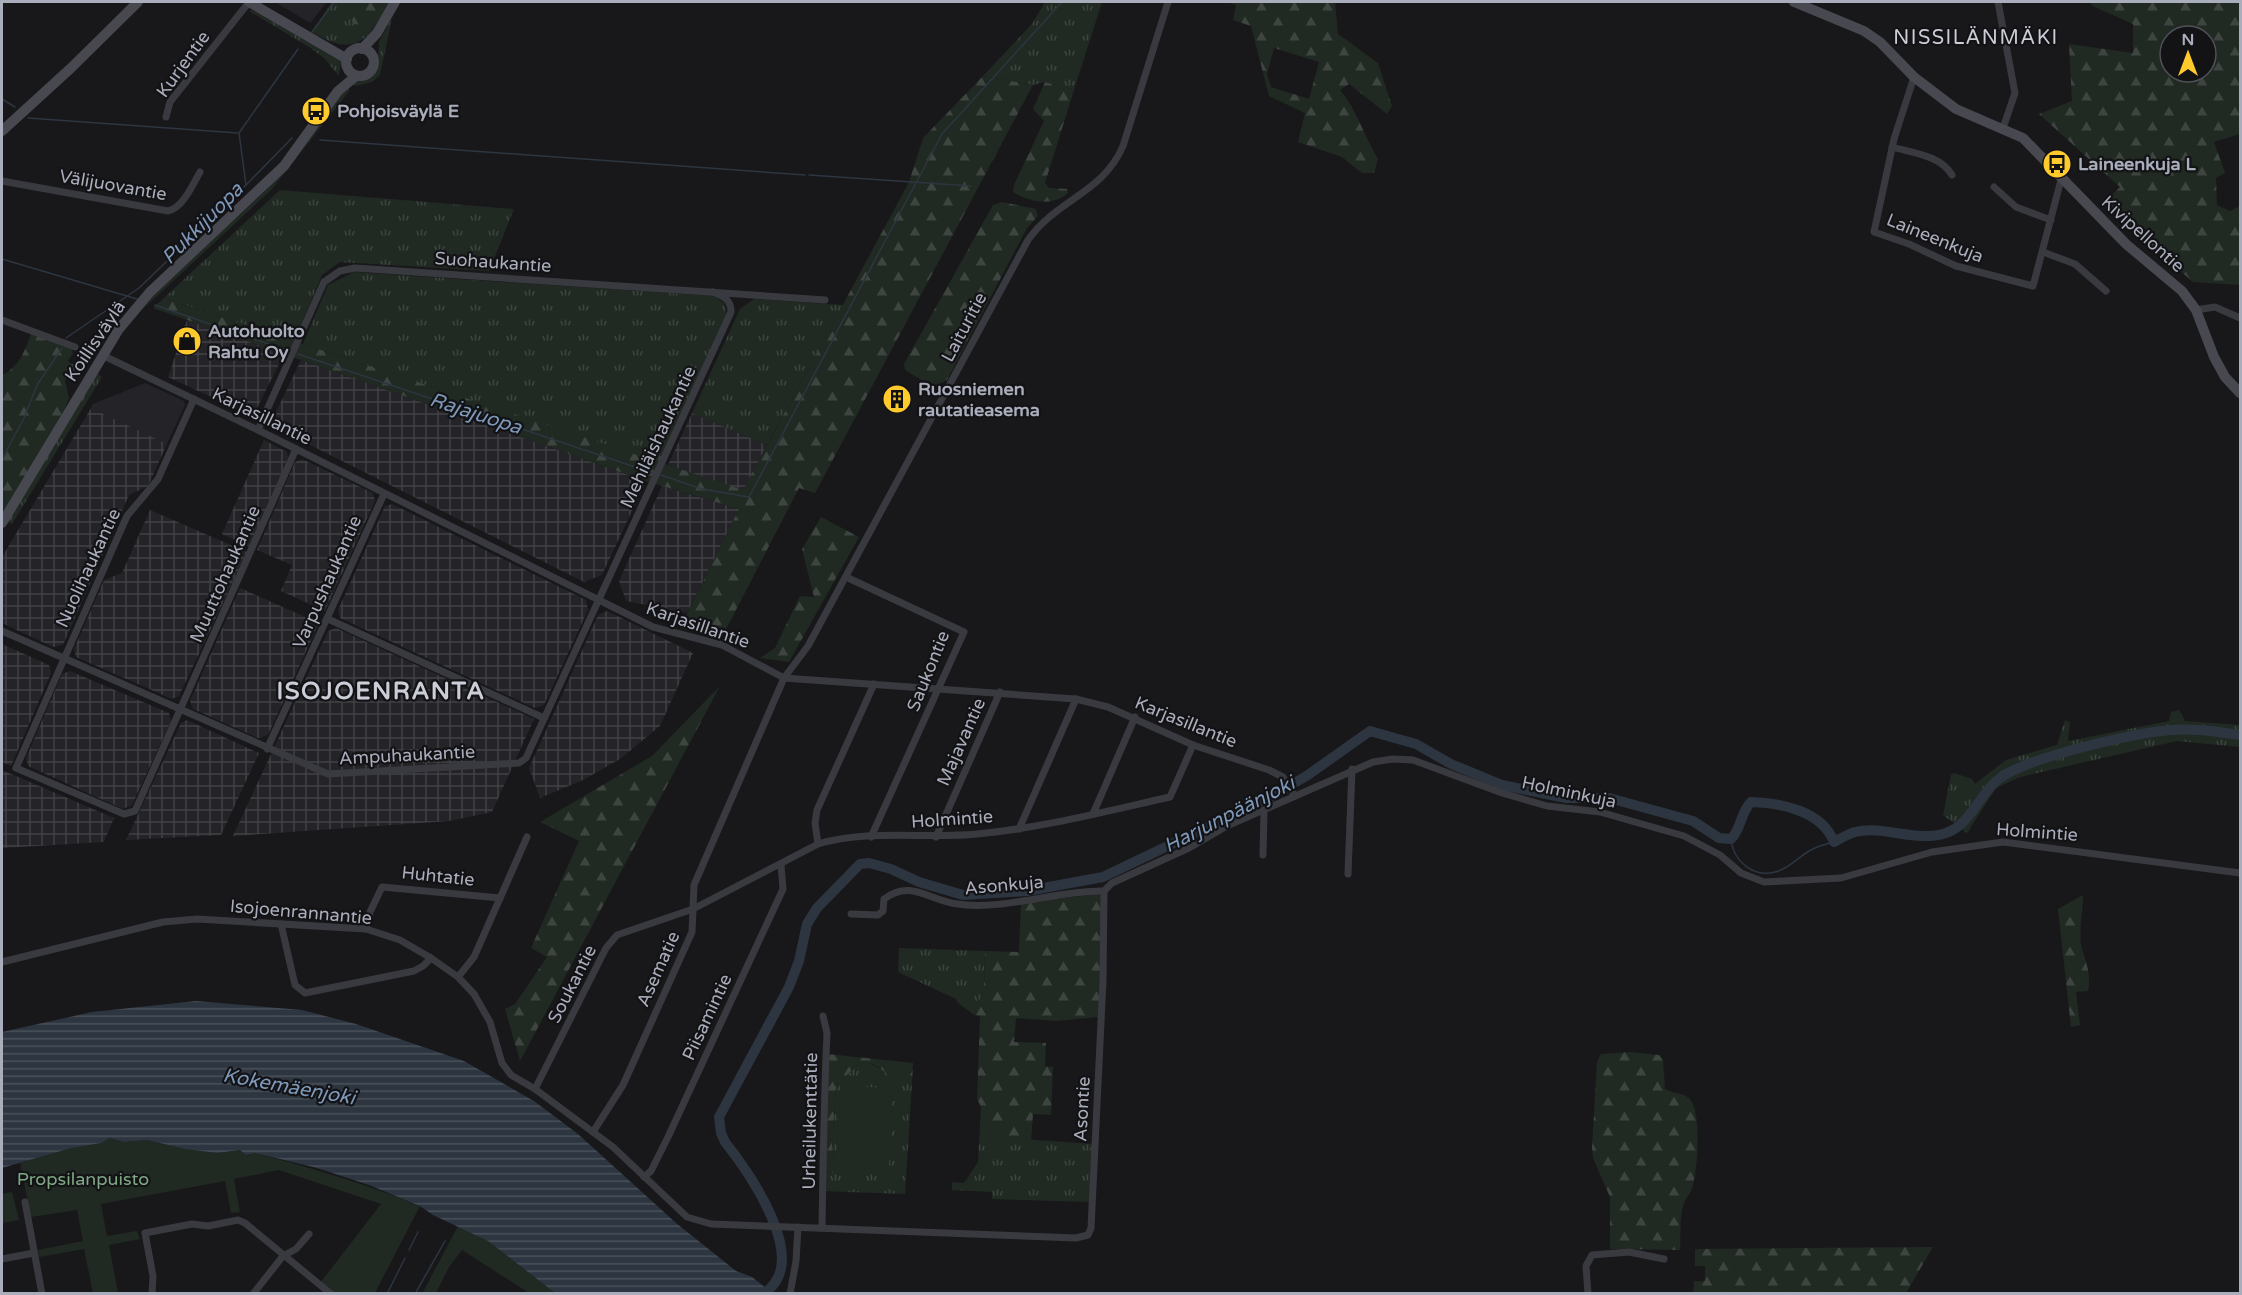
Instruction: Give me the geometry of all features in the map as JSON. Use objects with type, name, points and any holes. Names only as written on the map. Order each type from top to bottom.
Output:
[{"type":"main road","points":[[2,131],[138,2]]},
{"type":"main road","points":[[249,2],[321,42],[347,63],[356,76],[370,71],[377,33],[395,2]]},
{"type":"main road","name":"Kivipellontie","points":[[1794,2],[1860,29],[1880,42],[1914,77],[1956,109],[2023,138],[2061,180],[2126,244],[2182,291],[2196,310],[2214,357],[2225,377],[2241,393]]},
{"type":"main road","points":[[347,63],[358,49],[377,33]]},
{"type":"main road","points":[[321,42],[358,49],[372,57]]},
{"type":"main road","name":"Koillisväylä","points":[[338,91],[347,63]]},
{"type":"main road","name":"Koillisväylä","points":[[2,523],[119,329],[150,292],[284,166],[338,91],[356,76]]},
{"type":"street","name":"Kurjentie","points":[[166,117],[170,102],[249,2]]},
{"type":"street","name":"Laituritie","points":[[784,678],[808,646],[846,578],[1028,240],[1055,210],[1088,189],[1114,166],[1123,146],[1168,2]]},
{"type":"street","points":[[1998,2],[2015,93],[2003,128]]},
{"type":"street","name":"Laineenkuja","points":[[1914,77],[1902,108],[1874,232],[1909,243],[1956,266],[2033,286],[2043,252]]},
{"type":"street","points":[[1892,147],[1932,158],[1947,166],[1952,175]]},
{"type":"street","name":"Välijuovantie","points":[[2,181],[168,212],[184,198],[200,172]]},
{"type":"street","points":[[2061,180],[2043,252],[2074,264],[2106,291]]},
{"type":"street","points":[[1994,187],[2016,207],[2051,220]]},
{"type":"street","name":"Suohaukantie","points":[[258,430],[324,282],[340,271],[355,268],[825,300]]},
{"type":"street","name":"Mehiläishaukantie","points":[[599,601],[731,312],[731,304],[726,297],[714,292]]},
{"type":"street","points":[[2196,310],[2215,307],[2241,318]]},
{"type":"street","points":[[2,320],[75,347]]},
{"type":"street","name":"Karjasillantie","points":[[102,355],[258,430],[653,627],[738,652],[784,678],[1076,699],[1135,717],[1194,745],[1269,770],[1287,781],[1294,793]]},
{"type":"street","name":"Nuolihaukantie","points":[[182,711],[135,811],[124,814],[16,768],[127,516],[158,479],[194,399]]},
{"type":"street","name":"Muuttohaukantie","points":[[182,711],[296,449]]},
{"type":"street","name":"Varpushaukantie","points":[[267,749],[384,494]]},
{"type":"street","name":"Saukontie","points":[[846,578],[964,632],[871,837]]},
{"type":"street","name":"Ampuhaukantie","points":[[2,631],[328,774],[510,765],[525,758],[599,601]]},
{"type":"street","points":[[328,619],[544,718]]},
{"type":"street","name":"Asematie","points":[[592,1132],[623,1085],[692,932],[694,885],[784,678]]},
{"type":"street","points":[[818,844],[815,823],[817,810],[874,684]]},
{"type":"street","name":"Majavantie","points":[[936,837],[1000,692]]},
{"type":"street","points":[[1019,829],[1076,699]]},
{"type":"street","points":[[1094,813],[1135,717]]},
{"type":"street","name":"Holmintie","points":[[693,909],[818,844],[841,837],[936,837],[1019,829],[1170,797],[1194,745]]},
{"type":"street","name":"Holminkuja","points":[[1294,793],[1352,769],[1393,759],[1413,760],[1502,794],[1547,806],[1600,812],[1684,836],[1720,855],[1741,873],[1764,882],[1798,882]]},
{"type":"street","points":[[1348,874],[1352,769]]},
{"type":"street","points":[[1104,891],[1112,883],[1189,848],[1227,826],[1264,812],[1294,793]]},
{"type":"street","points":[[1263,855],[1264,812]]},
{"type":"street","points":[[458,977],[474,957],[527,837]]},
{"type":"street","name":"Holmintie","points":[[1798,882],[1841,878],[1932,852],[2003,842],[2241,873]]},
{"type":"street","name":"Piisamintie","points":[[644,1177],[651,1171],[668,1137],[783,889],[781,865]]},
{"type":"street","name":"Huhtatie","points":[[366,929],[370,912],[382,887],[500,898]]},
{"type":"street","name":"Asonkuja","points":[[851,914],[878,915],[883,911],[884,899],[896,890],[910,890],[957,904],[1015,902],[1104,891]]},
{"type":"street","name":"Asontie","points":[[767,1226],[1076,1238],[1088,1235],[1091,1228],[1103,981],[1104,891]]},
{"type":"street","name":"Soukantie","points":[[535,1089],[606,948],[617,935],[693,909]]},
{"type":"street","name":"Isojoenrannantie","points":[[2,962],[163,922],[197,919],[366,929],[400,940],[458,977],[474,994],[490,1022],[507,1071],[592,1132],[680,1212],[694,1221],[711,1224],[767,1226]]},
{"type":"street","points":[[281,924],[296,985],[300,991],[311,993],[414,971],[431,958]]},
{"type":"street","name":"Urheilukenttätie","points":[[822,1228],[824,1182],[822,1145],[827,1034],[823,1016]]},
{"type":"street","points":[[25,1202],[42,1293]]},
{"type":"street","points":[[152,1293],[153,1276],[145,1233],[192,1224],[207,1226],[238,1220],[271,1243],[283,1256],[331,1293]]},
{"type":"street","points":[[790,1293],[796,1261],[798,1227]]},
{"type":"street","points":[[253,1293],[283,1256],[296,1249],[309,1234]]},
{"type":"street","points":[[2,1259],[34,1252]]},
{"type":"street","points":[[1588,1293],[1586,1266],[1592,1255],[1629,1252],[1664,1259]]},
{"type":"shaded area","points":[[275,2],[327,2],[310,23]]},
{"type":"shaded area","points":[[187,320],[284,354],[257,408],[244,412],[168,377]]},
{"type":"shaded area","points":[[301,360],[646,481],[602,575],[584,582],[280,430],[274,416]]},
{"type":"shaded area","points":[[145,383],[184,401],[185,405],[167,444],[91,408],[93,404]]},
{"type":"shaded area","points":[[91,408],[167,444],[148,486],[129,495],[63,645],[53,647],[2,623],[2,557]]},
{"type":"shaded area","points":[[692,413],[767,445],[743,491],[668,465]]},
{"type":"shaded area","points":[[264,440],[287,452],[288,458],[250,547],[222,534]]},
{"type":"shaded area","points":[[302,459],[373,493],[375,501],[325,611],[281,591],[292,565],[257,550],[295,462]]},
{"type":"shaded area","points":[[662,486],[739,509],[687,613],[626,601],[619,581]]},
{"type":"shaded area","points":[[392,504],[586,600],[588,610],[544,705],[535,708],[340,618],[338,610],[385,506]]},
{"type":"shaded area","points":[[150,510],[247,552],[179,696],[172,699],[76,657],[74,649],[104,580],[122,573]]},
{"type":"shaded area","points":[[240,588],[319,623],[268,735],[258,738],[193,709],[190,701]]},
{"type":"shaded area","points":[[607,611],[693,653],[660,726],[620,759],[583,780],[540,798],[529,768],[598,615]]},
{"type":"shaded area","points":[[336,628],[534,719],[492,812],[449,821],[233,836],[328,631]]},
{"type":"shaded area","points":[[2,644],[49,665],[51,673],[11,766],[2,762]]},
{"type":"shaded area","points":[[70,671],[169,713],[171,721],[132,805],[123,809],[28,766],[26,758],[62,674]]},
{"type":"shaded area","points":[[187,720],[259,753],[221,835],[126,840],[181,723]]},
{"type":"shaded area","points":[[2,770],[114,818],[104,842],[2,848]]},
{"type":"green space","points":[[332,2],[390,2],[368,35],[351,44],[340,44],[312,32]]},
{"type":"green space","points":[[364,2],[384,2],[365,25],[354,24],[349,16]]},
{"type":"green space","points":[[1045,2],[1102,2],[1074,90],[1045,82],[1033,85],[983,76],[1032,24]]},
{"type":"green space","points":[[1227,2],[1335,2],[1338,34],[1378,63],[1392,106],[1387,114],[1349,84],[1340,90],[1351,106],[1378,159],[1374,173],[1362,173],[1342,157],[1298,142],[1305,113],[1269,96],[1251,26],[1233,20],[1236,5]],"holes":[[[1274,48],[1319,62],[1309,99],[1271,87],[1267,74]]]},
{"type":"green space","points":[[2090,2],[2240,2],[2240,134],[2214,142],[2225,173],[2216,178],[2217,205],[2230,211],[2240,206],[2240,285],[2193,282],[2103,204],[2120,187],[2039,114],[2072,101],[2069,44],[2133,53],[2133,24],[2093,6]]},
{"type":"green space","points":[[252,10],[341,61],[339,76],[324,58],[249,11]]},
{"type":"green space","points":[[392,18],[380,75],[372,82],[355,86],[350,83],[373,74],[378,62],[379,42]]},
{"type":"green space","points":[[983,76],[1033,85],[815,493],[799,488],[722,637],[680,628],[739,509],[646,481],[153,308],[164,298],[743,490],[909,182],[923,138]]},
{"type":"green space","points":[[1045,82],[1074,90],[1045,183],[1049,188],[1067,189],[1068,193],[1055,200],[1041,201],[1013,192],[1014,185],[1044,121],[1033,109]]},
{"type":"green space","points":[[347,86],[350,90],[271,190],[144,308],[171,276],[250,206],[276,179]]},
{"type":"green space","points":[[280,190],[514,209],[489,271],[340,262],[322,275],[294,341],[164,298]]},
{"type":"green space","points":[[1002,202],[1036,209],[1038,216],[1027,228],[947,380],[933,387],[905,370],[904,364],[993,205]]},
{"type":"green space","points":[[354,272],[714,296],[724,303],[727,314],[659,463],[303,344],[328,285]]},
{"type":"green space","points":[[754,299],[843,305],[767,445],[692,413],[740,309]]},
{"type":"green space","points":[[31,334],[71,348],[73,353],[68,361],[78,368],[75,378],[68,377],[65,380],[69,398],[62,416],[2,516],[2,375],[17,363]]},
{"type":"green space","points":[[97,373],[102,377],[12,524],[7,522]]},
{"type":"green space","points":[[821,517],[859,537],[789,662],[760,658],[775,648],[800,596],[814,597],[802,549]]},
{"type":"green space","points":[[720,686],[520,1061],[505,1009],[515,1004],[547,957],[531,948],[579,841],[540,822],[652,756]]},
{"type":"green space","points":[[2179,710],[2185,721],[2240,725],[2240,747],[2177,741],[2020,777],[1996,788],[1967,833],[1943,815],[1951,775],[1954,773],[1972,779],[1975,784],[2006,760],[2057,745],[2065,720],[2070,722],[2068,741],[2169,721],[2171,712]]},
{"type":"green space","points":[[1098,894],[1103,897],[1099,1017],[1056,1021],[1016,1018],[1014,1042],[1046,1043],[1045,1066],[1053,1067],[1051,1115],[1033,1114],[1031,1141],[994,1137],[980,1126],[981,1107],[977,1099],[980,1016],[974,1015],[984,988],[985,951],[1019,952],[1021,903]]},
{"type":"green space","points":[[2083,895],[2080,938],[2088,970],[2089,985],[2088,991],[2076,992],[2080,1025],[2071,1027],[2058,909]]},
{"type":"green space","points":[[899,948],[985,951],[984,988],[974,1015],[956,999],[898,972]]},
{"type":"green space","points":[[1630,1052],[1659,1055],[1663,1060],[1665,1089],[1687,1097],[1694,1106],[1697,1159],[1691,1191],[1682,1208],[1680,1250],[1610,1249],[1610,1197],[1593,1158],[1592,1148],[1597,1062],[1601,1054]]},
{"type":"green space","points":[[828,1054],[913,1063],[912,1084],[897,1081],[872,1064],[859,1063],[836,1086],[832,1145],[835,1173],[822,1172]]},
{"type":"green space","points":[[867,1062],[899,1080],[912,1084],[905,1194],[821,1191],[822,1172],[835,1173],[832,1145],[836,1086],[859,1063]]},
{"type":"green space","points":[[840,1086],[893,1088],[889,1167],[836,1165]]},
{"type":"green space","points":[[980,1126],[994,1137],[1093,1144],[1090,1202],[992,1199],[992,1192],[952,1190],[952,1182],[964,1183],[978,1162]]},
{"type":"green space","name":"Propsilanpuisto","points":[[110,1138],[124,1142],[147,1140],[185,1149],[217,1153],[240,1150],[246,1155],[255,1153],[339,1177],[420,1206],[375,1293],[334,1294],[320,1283],[381,1204],[279,1170],[234,1179],[240,1212],[231,1213],[225,1181],[101,1204],[107,1236],[137,1231],[140,1239],[109,1245],[118,1293],[93,1293],[84,1249],[39,1257],[38,1250],[83,1241],[77,1210],[31,1217],[20,1163],[71,1147],[101,1143]]},
{"type":"green space","points":[[12,1192],[19,1220],[2,1223],[2,1194]]},
{"type":"green space","points":[[458,1226],[488,1241],[555,1293],[529,1293],[462,1250],[449,1267],[436,1293],[422,1294]]},
{"type":"green space","points":[[1933,1247],[1906,1293],[1693,1293],[1694,1281],[1705,1281],[1705,1266],[1695,1266],[1695,1249]]},
{"type":"water","name":"Kokemäenjoki","points":[[196,1001],[302,1010],[356,1024],[464,1061],[534,1101],[578,1134],[676,1223],[736,1271],[752,1277],[772,1293],[555,1293],[488,1241],[433,1215],[420,1206],[369,1185],[317,1168],[255,1153],[246,1155],[240,1150],[217,1153],[185,1149],[147,1140],[124,1142],[110,1138],[101,1143],[71,1148],[2,1168],[2,1032],[92,1012]]},
{"type":"waterway","name":"Pukkijuopa","points":[[312,32],[334,2]]},
{"type":"waterway","points":[[661,475],[702,489],[749,497],[942,134],[1062,2]]},
{"type":"waterway","name":"Pukkijuopa","points":[[66,338],[139,288],[246,185],[239,133],[298,49]]},
{"type":"waterway","points":[[2,99],[15,107]]},
{"type":"waterway","points":[[28,118],[238,133]]},
{"type":"waterway","points":[[246,185],[292,138]]},
{"type":"waterway","points":[[320,140],[805,175]]},
{"type":"waterway","points":[[809,175],[971,186]]},
{"type":"waterway","name":"Rajajuopa","points":[[2,259],[137,299]]},
{"type":"waterway","name":"Rajajuopa","points":[[155,305],[289,351]]},
{"type":"waterway","points":[[2,459],[24,418],[37,385],[62,348]]},
{"type":"waterway","name":"Rajajuopa","points":[[298,354],[653,473]]},
{"type":"waterway","name":"Harjunpäänjoki","points":[[762,1294],[777,1280],[782,1262],[780,1241],[761,1195],[725,1142],[719,1117],[789,987],[799,961],[807,924],[817,908],[860,864],[869,863],[891,869],[919,882],[963,895],[1027,891],[1103,877],[1272,796],[1308,775],[1370,731],[1416,744],[1451,764],[1502,785],[1566,798],[1609,798],[1693,821],[1719,838],[1731,839],[1735,835],[1747,806],[1751,802],[1788,807],[1811,816],[1828,831],[1834,842],[1852,833],[1866,830],[1923,836],[1946,833],[1955,829],[1969,816],[1987,791],[2000,778],[2034,762],[2083,747],[2172,730],[2197,730],[2240,735]]},
{"type":"waterway","points":[[1731,839],[1735,854],[1745,866],[1751,870],[1767,873],[1780,870],[1811,850],[1834,842]]},
{"type":"waterway","points":[[409,1250],[418,1232]]},
{"type":"waterway","points":[[415,1294],[445,1241]]},
{"type":"waterway","points":[[387,1294],[405,1258]]},
{"type":"place","name":"Pohjoisväylä E","points":[[316,111]]},
{"type":"place","name":"Laineenkuja L","points":[[2057,164]]},
{"type":"place","name":"Autohuolto Rahtu Oy","points":[[187,341]]},
{"type":"place","name":"Ruosniemen rautatieasema","points":[[897,399]]},
{"type":"district","name":"NISSILÄNMÄKI","points":[[1976,37]]},
{"type":"district","name":"ISOJOENRANTA","points":[[381,691]]}]
